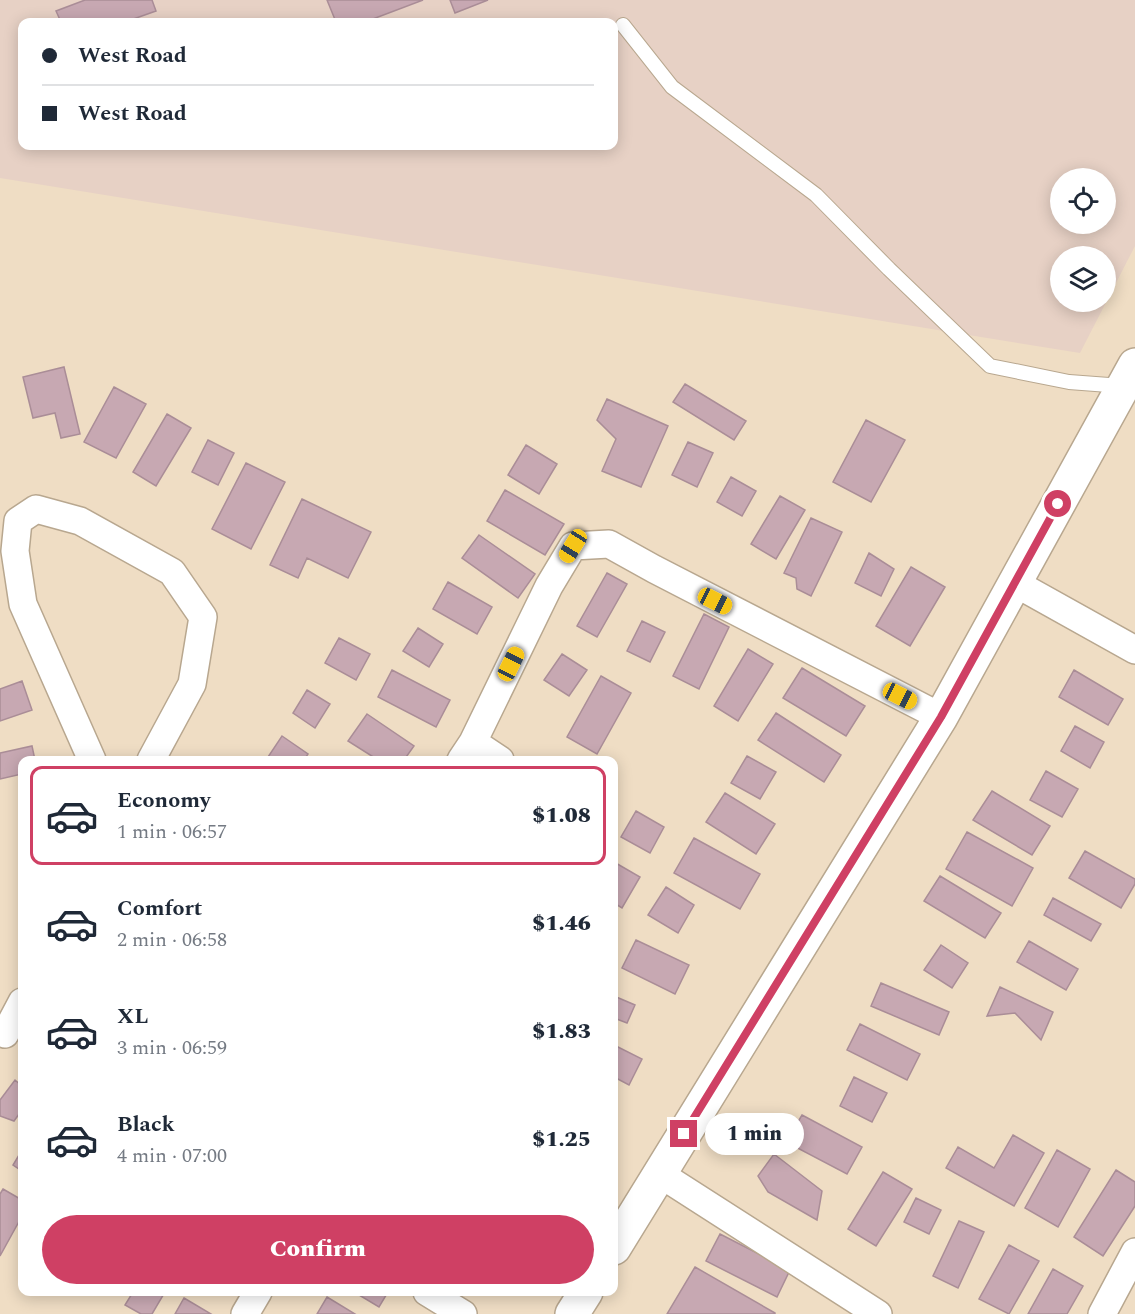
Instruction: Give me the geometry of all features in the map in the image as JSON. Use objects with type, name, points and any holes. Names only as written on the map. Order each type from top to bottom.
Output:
[{"type":"street","points":[[618,1242],[941,717],[1129,375]]},
{"type":"street","points":[[90,756],[23,604],[15,551],[18,521],[36,509],[80,521],[172,572],[203,617],[192,684],[153,756]]},
{"type":"street","points":[[485,756],[467,751],[549,586],[573,546],[609,544],[941,717]]},
{"type":"street","points":[[1015,583],[1135,650]]},
{"type":"street","points":[[9,1037],[18,1013]]},
{"type":"street","points":[[660,1174],[878,1314]]},
{"type":"street","points":[[1102,1314],[1135,1252]]},
{"type":"street","points":[[245,1314],[256,1296]]},
{"type":"street","points":[[434,1296],[463,1314]]},
{"type":"street","points":[[572,1314],[583,1296]]},
{"type":"lane","points":[[623,25],[672,87],[816,195],[990,366],[1069,382],[1129,375]]},
{"type":"shaded area","points":[[0,0],[1135,0],[1135,246],[1116,283],[1116,246],[1050,246],[1050,312],[1101,312],[1080,353],[0,178]]},
{"type":"building","points":[[85,0],[152,0],[156,11],[136,18],[59,18],[56,11]]},
{"type":"building","points":[[327,0],[423,0],[376,18],[334,18]]},
{"type":"building","points":[[450,0],[488,0],[455,13]]},
{"type":"building","points":[[64,367],[80,434],[61,438],[55,413],[33,418],[23,377]]},
{"type":"building","points":[[685,384],[746,421],[734,440],[673,402]]},
{"type":"building","points":[[114,387],[146,404],[116,458],[84,442]]},
{"type":"building","points":[[607,399],[668,426],[641,487],[602,471],[616,439],[597,420]]},
{"type":"building","points":[[167,414],[191,428],[156,486],[133,472]]},
{"type":"building","points":[[866,420],[905,440],[871,502],[833,482]]},
{"type":"building","points":[[208,440],[234,453],[218,485],[192,472]]},
{"type":"building","points":[[688,442],[713,453],[697,487],[672,475]]},
{"type":"building","points":[[526,445],[557,464],[539,494],[508,475]]},
{"type":"building","points":[[246,463],[285,482],[251,549],[212,529]]},
{"type":"building","points":[[731,477],[756,491],[742,516],[717,502]]},
{"type":"building","points":[[505,490],[564,524],[545,555],[487,521]]},
{"type":"building","points":[[780,496],[805,510],[776,559],[751,544]]},
{"type":"building","points":[[302,499],[371,532],[348,578],[307,558],[298,578],[270,565]]},
{"type":"building","points":[[811,518],[842,532],[811,596],[797,589],[796,578],[784,573]]},
{"type":"building","points":[[479,535],[535,574],[518,598],[462,558]]},
{"type":"building","points":[[869,553],[894,569],[881,596],[855,583]]},
{"type":"building","points":[[911,567],[945,587],[910,646],[876,626]]},
{"type":"building","points":[[607,573],[627,584],[597,637],[577,626]]},
{"type":"building","points":[[448,582],[492,607],[477,634],[433,609]]},
{"type":"building","points":[[704,614],[729,627],[699,689],[673,676]]},
{"type":"building","points":[[642,621],[665,632],[650,662],[627,651]]},
{"type":"building","points":[[418,628],[443,644],[429,667],[403,651]]},
{"type":"building","points":[[339,638],[370,654],[356,680],[325,663]]},
{"type":"building","points":[[748,649],[773,664],[738,721],[714,706]]},
{"type":"building","points":[[562,654],[587,670],[569,696],[544,680]]},
{"type":"building","points":[[802,668],[865,706],[846,736],[783,698]]},
{"type":"building","points":[[392,670],[450,700],[436,727],[378,697]]},
{"type":"building","points":[[1074,670],[1123,699],[1108,725],[1059,697]]},
{"type":"building","points":[[601,676],[631,693],[597,754],[567,737]]},
{"type":"building","points":[[22,681],[32,710],[0,721],[0,689]]},
{"type":"building","points":[[307,690],[330,704],[315,728],[293,713]]},
{"type":"building","points":[[776,713],[841,755],[824,782],[758,740]]},
{"type":"building","points":[[367,714],[414,746],[407,756],[372,756],[348,741]]},
{"type":"building","points":[[1075,726],[1104,742],[1090,768],[1061,751]]},
{"type":"building","points":[[282,736],[308,754],[307,756],[269,756]]},
{"type":"building","points":[[32,746],[34,756],[18,756],[18,775],[0,779],[0,753]]},
{"type":"building","points":[[747,756],[776,772],[760,799],[731,783]]},
{"type":"building","points":[[1046,771],[1078,789],[1062,817],[1030,800]]},
{"type":"building","points":[[992,791],[1050,826],[1032,855],[973,820]]},
{"type":"building","points":[[725,793],[775,824],[756,854],[706,822]]},
{"type":"building","points":[[636,811],[664,827],[650,853],[621,837]]},
{"type":"building","points":[[967,832],[1033,868],[1012,906],[946,869]]},
{"type":"building","points":[[694,838],[760,874],[740,909],[674,873]]},
{"type":"building","points":[[1085,851],[1135,879],[1135,884],[1121,908],[1069,878]]},
{"type":"building","points":[[618,864],[640,877],[622,908],[618,906]]},
{"type":"building","points":[[940,876],[1001,913],[985,938],[924,901]]},
{"type":"building","points":[[666,887],[694,905],[678,933],[648,915]]},
{"type":"building","points":[[1053,898],[1101,924],[1091,941],[1044,915]]},
{"type":"building","points":[[636,940],[689,965],[675,994],[622,968]]},
{"type":"building","points":[[1029,941],[1078,969],[1066,990],[1017,962]]},
{"type":"building","points":[[941,945],[968,963],[952,988],[924,970]]},
{"type":"building","points":[[881,983],[949,1012],[939,1035],[871,1006]]},
{"type":"building","points":[[1000,987],[1053,1012],[1041,1040],[1015,1013],[987,1016]]},
{"type":"building","points":[[618,998],[635,1005],[627,1023],[618,1020]]},
{"type":"building","points":[[860,1024],[920,1054],[907,1080],[847,1050]]},
{"type":"building","points":[[618,1047],[642,1059],[629,1085],[618,1079]]},
{"type":"building","points":[[854,1077],[887,1093],[872,1122],[840,1106]]},
{"type":"building","points":[[15,1080],[18,1083],[18,1116],[14,1121],[0,1116],[0,1100]]},
{"type":"building","points":[[802,1115],[862,1147],[847,1174],[786,1142]]},
{"type":"building","points":[[1013,1135],[1044,1153],[1014,1206],[946,1168],[958,1147],[994,1168]]},
{"type":"building","points":[[1057,1150],[1090,1169],[1058,1227],[1025,1208]]},
{"type":"building","points":[[774,1154],[822,1191],[817,1220],[768,1192],[758,1176]]},
{"type":"building","points":[[18,1157],[18,1168],[13,1165]]},
{"type":"building","points":[[1116,1170],[1135,1182],[1135,1206],[1103,1256],[1074,1237]]},
{"type":"building","points":[[883,1172],[912,1189],[876,1246],[848,1229]]},
{"type":"building","points":[[3,1189],[18,1198],[18,1223],[0,1256],[0,1194]]},
{"type":"building","points":[[916,1198],[941,1210],[929,1234],[904,1222]]},
{"type":"building","points":[[959,1221],[984,1232],[958,1288],[933,1276]]},
{"type":"building","points":[[720,1234],[790,1270],[777,1297],[706,1261]]},
{"type":"building","points":[[1009,1245],[1039,1261],[1009,1314],[979,1299]]},
{"type":"building","points":[[695,1267],[775,1313],[775,1314],[667,1314]]},
{"type":"building","points":[[1053,1269],[1083,1286],[1067,1314],[1028,1314]]},
{"type":"building","points":[[131,1296],[163,1296],[152,1314],[141,1314],[125,1305]]},
{"type":"building","points":[[361,1296],[386,1296],[379,1307]]},
{"type":"building","points":[[327,1297],[355,1314],[317,1314]]},
{"type":"building","points":[[184,1298],[211,1314],[175,1314]]},
{"type":"route","points":[[684,1134],[941,717],[1058,504]]}]
